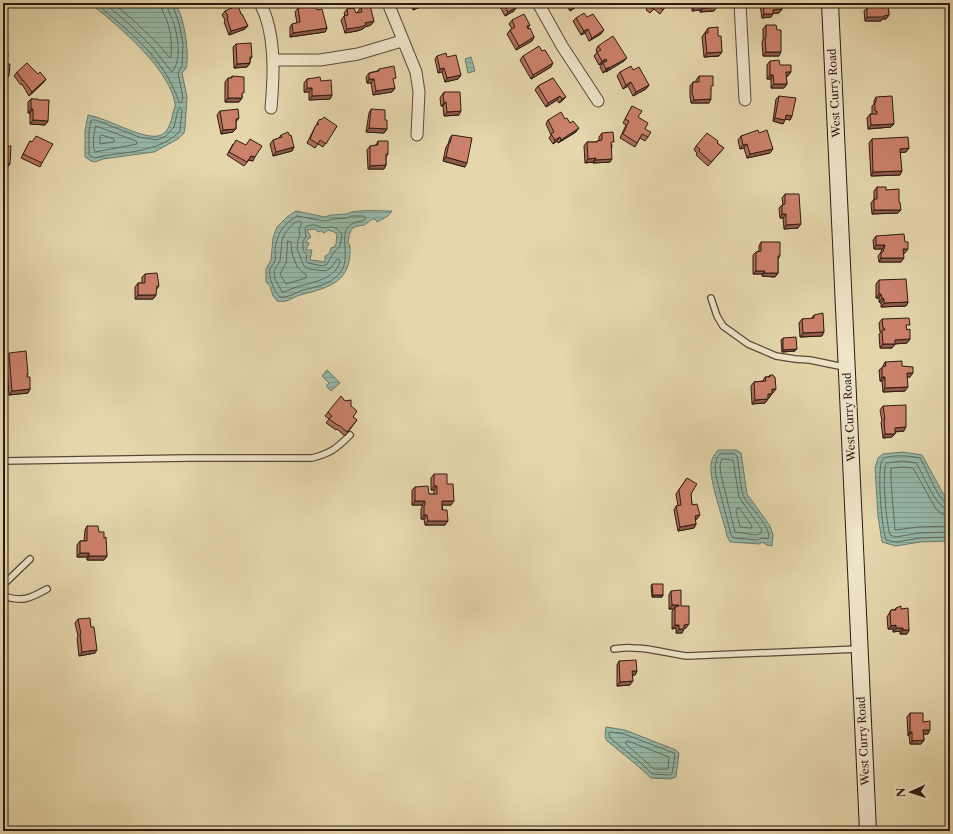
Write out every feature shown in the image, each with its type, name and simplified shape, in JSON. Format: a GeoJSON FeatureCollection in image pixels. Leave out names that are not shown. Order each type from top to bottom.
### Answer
{"type":"FeatureCollection","features":[{"type":"Feature","properties":{"kind":"street"},"geometry":{"type":"LineString","coordinates":[[260,3],[269,32],[273,60],[272,108]]}},
{"type":"Feature","properties":{"kind":"street"},"geometry":{"type":"LineString","coordinates":[[388,3],[402,41],[416,72],[419,92],[417,135]]}},
{"type":"Feature","properties":{"kind":"street"},"geometry":{"type":"LineString","coordinates":[[538,3],[562,46],[598,101]]}},
{"type":"Feature","properties":{"kind":"street"},"geometry":{"type":"LineString","coordinates":[[740,3],[746,100]]}},
{"type":"Feature","properties":{"kind":"street","name":"West Curry Road"},"geometry":{"type":"LineString","coordinates":[[830,3],[868,831]]}},
{"type":"Feature","properties":{"kind":"street"},"geometry":{"type":"LineString","coordinates":[[273,60],[320,60],[358,54],[402,41]]}},
{"type":"Feature","properties":{"kind":"lane"},"geometry":{"type":"LineString","coordinates":[[711,298],[717,316],[724,326],[748,344],[776,356],[810,360],[847,368]]}},
{"type":"Feature","properties":{"kind":"lane"},"geometry":{"type":"LineString","coordinates":[[3,461],[188,458],[312,458],[325,455],[334,450],[350,435]]}},
{"type":"Feature","properties":{"kind":"lane"},"geometry":{"type":"LineString","coordinates":[[3,585],[30,559]]}},
{"type":"Feature","properties":{"kind":"lane"},"geometry":{"type":"LineString","coordinates":[[3,596],[19,600],[32,598],[47,589]]}},
{"type":"Feature","properties":{"kind":"lane"},"geometry":{"type":"LineString","coordinates":[[614,649],[632,647],[687,656],[859,649]]}},
{"type":"Feature","properties":{"kind":"water"},"geometry":{"type":"Polygon","coordinates":[[[89,3],[174,3],[178,8],[181,15],[187,45],[186,68],[182,73],[187,97],[185,128],[184,133],[178,139],[154,152],[103,159],[95,162],[85,157],[85,131],[88,115],[143,134],[158,136],[164,133],[169,126],[175,105],[171,91],[165,79],[147,55],[116,24],[89,3]]]}},
{"type":"Feature","properties":{"kind":"water"},"geometry":{"type":"Polygon","coordinates":[[[471,57],[475,71],[468,73],[465,59],[471,57]]]}},
{"type":"Feature","properties":{"kind":"water"},"geometry":{"type":"Polygon","coordinates":[[[296,211],[325,217],[362,211],[392,211],[388,216],[377,222],[373,219],[364,225],[355,227],[351,230],[348,244],[350,245],[350,257],[343,275],[337,281],[321,289],[300,295],[287,301],[277,301],[273,296],[270,286],[266,282],[266,269],[271,260],[273,238],[277,227],[287,217],[296,211]],[[315,229],[307,230],[311,237],[305,242],[309,243],[306,250],[312,250],[310,260],[323,262],[325,261],[325,256],[329,254],[331,248],[336,244],[337,234],[328,230],[324,233],[321,231],[318,232],[315,229]]]}},
{"type":"Feature","properties":{"kind":"water"},"geometry":{"type":"Polygon","coordinates":[[[327,370],[340,383],[331,391],[326,386],[329,383],[322,376],[327,370]]]}},
{"type":"Feature","properties":{"kind":"water"},"geometry":{"type":"Polygon","coordinates":[[[718,450],[736,450],[741,453],[747,494],[770,526],[773,535],[772,546],[762,542],[760,544],[730,542],[727,536],[712,480],[711,464],[714,455],[718,450]]]}},
{"type":"Feature","properties":{"kind":"water"},"geometry":{"type":"Polygon","coordinates":[[[903,452],[922,455],[950,503],[950,541],[920,542],[896,546],[882,542],[878,516],[875,468],[878,458],[883,454],[903,452]]]}},
{"type":"Feature","properties":{"kind":"water"},"geometry":{"type":"Polygon","coordinates":[[[606,727],[625,730],[676,750],[679,753],[676,777],[671,779],[651,778],[606,740],[606,727]]]}},
{"type":"Feature","properties":{"kind":"building"},"geometry":{"type":"Polygon","coordinates":[[[415,3],[423,3],[416,6],[415,3]]]}},
{"type":"Feature","properties":{"kind":"building"},"geometry":{"type":"Polygon","coordinates":[[[503,3],[514,3],[517,7],[508,12],[503,3]]]}},
{"type":"Feature","properties":{"kind":"building"},"geometry":{"type":"Polygon","coordinates":[[[570,3],[579,3],[572,7],[570,3]]]}},
{"type":"Feature","properties":{"kind":"building"},"geometry":{"type":"Polygon","coordinates":[[[650,3],[668,3],[663,10],[657,5],[653,9],[648,6],[650,3]]]}},
{"type":"Feature","properties":{"kind":"building"},"geometry":{"type":"Polygon","coordinates":[[[695,3],[716,3],[717,7],[695,7],[695,3]]]}},
{"type":"Feature","properties":{"kind":"building"},"geometry":{"type":"Polygon","coordinates":[[[763,3],[781,3],[782,9],[773,10],[773,14],[764,14],[763,3]]]}},
{"type":"Feature","properties":{"kind":"building"},"geometry":{"type":"Polygon","coordinates":[[[872,3],[888,3],[889,15],[884,17],[867,17],[867,8],[872,7],[872,3]]]}},
{"type":"Feature","properties":{"kind":"building"},"geometry":{"type":"Polygon","coordinates":[[[238,5],[248,26],[231,31],[225,11],[238,5]]]}},
{"type":"Feature","properties":{"kind":"building"},"geometry":{"type":"Polygon","coordinates":[[[370,5],[374,21],[365,23],[366,25],[360,27],[347,29],[344,16],[348,15],[347,9],[354,8],[356,13],[362,12],[361,7],[370,5]]]}},
{"type":"Feature","properties":{"kind":"building"},"geometry":{"type":"Polygon","coordinates":[[[317,6],[317,10],[322,9],[327,28],[293,33],[292,24],[300,22],[298,8],[317,6]]]}},
{"type":"Feature","properties":{"kind":"building"},"geometry":{"type":"Polygon","coordinates":[[[584,13],[587,17],[593,14],[604,30],[592,38],[588,29],[584,31],[576,18],[584,13]]]}},
{"type":"Feature","properties":{"kind":"building"},"geometry":{"type":"Polygon","coordinates":[[[524,14],[530,25],[527,26],[528,29],[530,28],[534,37],[519,46],[510,30],[515,27],[512,20],[524,14]]]}},
{"type":"Feature","properties":{"kind":"building"},"geometry":{"type":"Polygon","coordinates":[[[766,25],[776,25],[777,30],[781,30],[781,52],[766,52],[766,25]]]}},
{"type":"Feature","properties":{"kind":"building"},"geometry":{"type":"Polygon","coordinates":[[[718,27],[718,36],[721,36],[722,52],[707,53],[705,33],[708,33],[708,28],[718,27]]]}},
{"type":"Feature","properties":{"kind":"building"},"geometry":{"type":"Polygon","coordinates":[[[613,36],[627,58],[606,69],[603,63],[607,61],[606,59],[602,61],[597,52],[601,50],[598,46],[613,36]]]}},
{"type":"Feature","properties":{"kind":"building"},"geometry":{"type":"Polygon","coordinates":[[[251,43],[252,57],[250,57],[250,63],[237,64],[236,44],[251,43]]]}},
{"type":"Feature","properties":{"kind":"building"},"geometry":{"type":"Polygon","coordinates":[[[539,46],[542,51],[545,50],[553,63],[533,75],[523,56],[539,46]]]}},
{"type":"Feature","properties":{"kind":"building"},"geometry":{"type":"Polygon","coordinates":[[[3,53],[8,53],[7,64],[10,64],[9,75],[3,74],[3,53]]]}},
{"type":"Feature","properties":{"kind":"building"},"geometry":{"type":"Polygon","coordinates":[[[446,53],[447,57],[456,55],[461,75],[447,78],[444,68],[440,69],[437,56],[446,53]]]}},
{"type":"Feature","properties":{"kind":"building"},"geometry":{"type":"Polygon","coordinates":[[[779,60],[780,65],[791,65],[791,72],[786,72],[787,84],[774,84],[773,75],[770,75],[770,61],[779,60]]]}},
{"type":"Feature","properties":{"kind":"building"},"geometry":{"type":"Polygon","coordinates":[[[27,63],[38,74],[40,72],[46,79],[32,92],[17,72],[27,63]]]}},
{"type":"Feature","properties":{"kind":"building"},"geometry":{"type":"Polygon","coordinates":[[[394,66],[396,78],[393,79],[395,88],[376,91],[374,79],[369,79],[369,73],[394,66]]]}},
{"type":"Feature","properties":{"kind":"building"},"geometry":{"type":"Polygon","coordinates":[[[631,66],[633,70],[639,67],[649,85],[636,92],[631,82],[626,85],[620,72],[631,66]]]}},
{"type":"Feature","properties":{"kind":"building"},"geometry":{"type":"Polygon","coordinates":[[[232,76],[244,77],[244,93],[242,93],[242,98],[228,98],[228,78],[232,78],[232,76]]]}},
{"type":"Feature","properties":{"kind":"building"},"geometry":{"type":"Polygon","coordinates":[[[699,76],[713,76],[711,99],[694,100],[692,92],[693,82],[699,82],[699,76]]]}},
{"type":"Feature","properties":{"kind":"building"},"geometry":{"type":"Polygon","coordinates":[[[320,77],[321,81],[331,80],[332,95],[312,96],[312,88],[307,88],[307,79],[320,77]]]}},
{"type":"Feature","properties":{"kind":"building"},"geometry":{"type":"Polygon","coordinates":[[[553,78],[566,97],[562,99],[560,96],[548,103],[538,86],[553,78]]]}},
{"type":"Feature","properties":{"kind":"building"},"geometry":{"type":"Polygon","coordinates":[[[444,92],[460,92],[461,111],[447,112],[446,102],[444,103],[444,92]]]}},
{"type":"Feature","properties":{"kind":"building"},"geometry":{"type":"Polygon","coordinates":[[[779,96],[796,98],[792,116],[786,115],[785,120],[775,118],[779,96]]]}},
{"type":"Feature","properties":{"kind":"building"},"geometry":{"type":"Polygon","coordinates":[[[892,96],[894,124],[871,125],[870,114],[877,114],[877,111],[875,111],[876,97],[892,96]]]}},
{"type":"Feature","properties":{"kind":"building"},"geometry":{"type":"Polygon","coordinates":[[[31,99],[49,100],[48,121],[33,120],[31,99]]]}},
{"type":"Feature","properties":{"kind":"building"},"geometry":{"type":"Polygon","coordinates":[[[632,106],[642,111],[638,117],[648,123],[645,129],[651,132],[648,137],[642,134],[637,143],[623,134],[629,121],[625,119],[632,106]]]}},
{"type":"Feature","properties":{"kind":"building"},"geometry":{"type":"Polygon","coordinates":[[[238,109],[239,118],[236,119],[236,129],[223,130],[220,111],[238,109]]]}},
{"type":"Feature","properties":{"kind":"building"},"geometry":{"type":"Polygon","coordinates":[[[371,109],[385,110],[387,129],[369,128],[371,109]]]}},
{"type":"Feature","properties":{"kind":"building"},"geometry":{"type":"Polygon","coordinates":[[[561,112],[565,119],[567,118],[570,123],[573,121],[579,128],[561,140],[560,137],[555,140],[551,134],[554,132],[548,120],[561,112]]]}},
{"type":"Feature","properties":{"kind":"building"},"geometry":{"type":"Polygon","coordinates":[[[324,117],[337,126],[326,144],[320,140],[318,144],[310,139],[316,125],[319,124],[317,123],[324,117]]]}},
{"type":"Feature","properties":{"kind":"building"},"geometry":{"type":"Polygon","coordinates":[[[758,130],[759,133],[767,130],[773,149],[750,154],[747,144],[743,145],[741,136],[758,130]]]}},
{"type":"Feature","properties":{"kind":"building"},"geometry":{"type":"Polygon","coordinates":[[[288,132],[290,136],[291,135],[294,147],[276,152],[273,140],[282,137],[281,135],[288,132]]]}},
{"type":"Feature","properties":{"kind":"building"},"geometry":{"type":"Polygon","coordinates":[[[613,132],[614,142],[611,142],[612,159],[588,159],[587,142],[597,142],[602,140],[602,133],[613,132]]]}},
{"type":"Feature","properties":{"kind":"building"},"geometry":{"type":"Polygon","coordinates":[[[707,133],[718,141],[717,143],[724,148],[711,162],[699,151],[700,149],[696,146],[707,133]]]}},
{"type":"Feature","properties":{"kind":"building"},"geometry":{"type":"Polygon","coordinates":[[[452,135],[472,138],[467,163],[446,157],[452,135]]]}},
{"type":"Feature","properties":{"kind":"building"},"geometry":{"type":"Polygon","coordinates":[[[36,136],[53,144],[42,163],[23,154],[30,141],[32,142],[36,136]]]}},
{"type":"Feature","properties":{"kind":"building"},"geometry":{"type":"Polygon","coordinates":[[[908,137],[909,148],[900,149],[902,171],[873,172],[872,139],[908,137]]]}},
{"type":"Feature","properties":{"kind":"building"},"geometry":{"type":"Polygon","coordinates":[[[250,139],[262,146],[255,157],[251,156],[247,162],[229,152],[236,140],[246,145],[250,139]]]}},
{"type":"Feature","properties":{"kind":"building"},"geometry":{"type":"Polygon","coordinates":[[[378,141],[388,141],[386,165],[370,166],[370,146],[378,145],[378,141]]]}},
{"type":"Feature","properties":{"kind":"building"},"geometry":{"type":"Polygon","coordinates":[[[3,146],[11,146],[10,164],[3,163],[3,146]]]}},
{"type":"Feature","properties":{"kind":"building"},"geometry":{"type":"Polygon","coordinates":[[[877,187],[886,187],[886,190],[899,189],[899,202],[901,210],[874,210],[874,199],[877,199],[877,187]]]}},
{"type":"Feature","properties":{"kind":"building"},"geometry":{"type":"Polygon","coordinates":[[[785,194],[799,194],[801,224],[786,225],[786,214],[782,214],[782,205],[785,204],[785,194]]]}},
{"type":"Feature","properties":{"kind":"building"},"geometry":{"type":"Polygon","coordinates":[[[904,234],[905,242],[908,242],[908,249],[903,249],[904,258],[881,258],[881,252],[883,252],[885,245],[876,245],[876,236],[904,234]]]}},
{"type":"Feature","properties":{"kind":"building"},"geometry":{"type":"Polygon","coordinates":[[[761,242],[780,242],[778,273],[764,273],[765,271],[756,271],[756,252],[761,251],[761,242]]]}},
{"type":"Feature","properties":{"kind":"building"},"geometry":{"type":"Polygon","coordinates":[[[157,273],[159,286],[157,286],[156,295],[138,295],[138,283],[145,283],[145,274],[157,273]]]}},
{"type":"Feature","properties":{"kind":"building"},"geometry":{"type":"Polygon","coordinates":[[[906,279],[908,302],[884,303],[884,299],[882,298],[881,294],[879,294],[879,280],[906,279]]]}},
{"type":"Feature","properties":{"kind":"building"},"geometry":{"type":"Polygon","coordinates":[[[823,313],[824,332],[803,333],[802,319],[814,318],[814,315],[823,313]]]}},
{"type":"Feature","properties":{"kind":"building"},"geometry":{"type":"Polygon","coordinates":[[[909,318],[910,325],[906,325],[907,330],[910,329],[910,339],[895,340],[895,344],[883,344],[882,330],[885,330],[883,328],[882,319],[909,318]]]}},
{"type":"Feature","properties":{"kind":"building"},"geometry":{"type":"Polygon","coordinates":[[[796,337],[797,349],[783,350],[783,338],[796,337]]]}},
{"type":"Feature","properties":{"kind":"building"},"geometry":{"type":"Polygon","coordinates":[[[26,351],[27,377],[30,377],[30,389],[12,391],[9,353],[26,351]]]}},
{"type":"Feature","properties":{"kind":"building"},"geometry":{"type":"Polygon","coordinates":[[[902,361],[902,366],[913,367],[913,373],[907,373],[908,387],[885,388],[885,377],[882,377],[882,367],[886,366],[885,362],[902,361]]]}},
{"type":"Feature","properties":{"kind":"building"},"geometry":{"type":"Polygon","coordinates":[[[770,375],[775,377],[776,389],[772,389],[772,394],[768,394],[768,399],[755,400],[754,382],[766,381],[765,377],[770,377],[770,375]]]}},
{"type":"Feature","properties":{"kind":"building"},"geometry":{"type":"Polygon","coordinates":[[[341,396],[345,401],[351,400],[351,406],[357,411],[353,417],[357,420],[347,432],[329,419],[332,416],[328,412],[341,396]]]}},
{"type":"Feature","properties":{"kind":"building"},"geometry":{"type":"Polygon","coordinates":[[[906,405],[906,427],[895,428],[895,434],[885,434],[883,406],[906,405]]]}},
{"type":"Feature","properties":{"kind":"building"},"geometry":{"type":"Polygon","coordinates":[[[434,474],[447,474],[447,484],[453,484],[454,501],[442,501],[442,510],[447,510],[448,521],[428,521],[427,515],[424,515],[425,501],[415,501],[415,487],[428,486],[429,494],[437,494],[437,486],[434,486],[434,474]]]}},
{"type":"Feature","properties":{"kind":"building"},"geometry":{"type":"Polygon","coordinates":[[[687,478],[697,484],[691,494],[692,505],[697,504],[700,515],[695,516],[696,524],[680,527],[676,506],[681,505],[679,490],[687,478]]]}},
{"type":"Feature","properties":{"kind":"building"},"geometry":{"type":"Polygon","coordinates":[[[87,526],[98,526],[99,532],[104,532],[104,538],[106,537],[107,556],[89,556],[89,553],[80,553],[80,541],[87,541],[87,526]]]}},
{"type":"Feature","properties":{"kind":"building"},"geometry":{"type":"Polygon","coordinates":[[[652,584],[663,584],[663,595],[653,595],[652,584]]]}},
{"type":"Feature","properties":{"kind":"building"},"geometry":{"type":"Polygon","coordinates":[[[681,590],[681,606],[689,606],[689,624],[684,625],[684,629],[679,629],[679,625],[675,625],[675,607],[679,605],[672,605],[671,591],[681,590]]]}},
{"type":"Feature","properties":{"kind":"building"},"geometry":{"type":"Polygon","coordinates":[[[901,606],[901,609],[908,608],[909,630],[896,628],[896,625],[891,626],[891,610],[896,610],[896,608],[901,606]]]}},
{"type":"Feature","properties":{"kind":"building"},"geometry":{"type":"Polygon","coordinates":[[[90,618],[91,627],[94,627],[97,650],[82,652],[78,619],[90,618]]]}},
{"type":"Feature","properties":{"kind":"building"},"geometry":{"type":"Polygon","coordinates":[[[636,660],[637,671],[632,671],[633,681],[620,682],[619,661],[636,660]]]}},
{"type":"Feature","properties":{"kind":"building"},"geometry":{"type":"Polygon","coordinates":[[[910,713],[923,713],[923,722],[930,721],[930,730],[923,730],[924,740],[912,741],[912,732],[910,732],[910,713]]]}}]}
